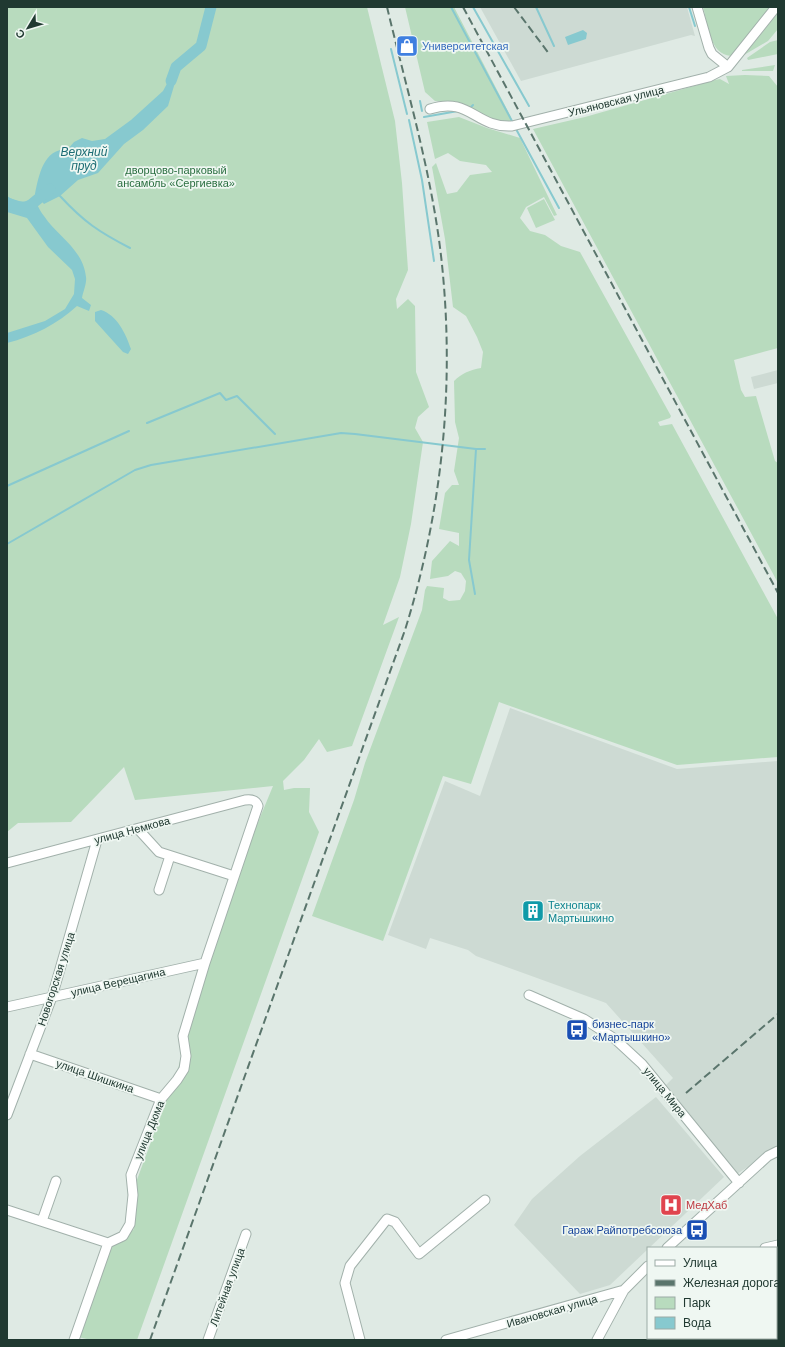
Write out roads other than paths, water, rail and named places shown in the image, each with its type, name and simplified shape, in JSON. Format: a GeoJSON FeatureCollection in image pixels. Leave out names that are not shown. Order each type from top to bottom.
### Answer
{"type":"FeatureCollection","features":[{"type":"Feature","properties":{"kind":"street"},"geometry":{"type":"LineString","coordinates":[[697,7],[709,48],[716,58],[728,67]]}},
{"type":"Feature","properties":{"kind":"street","name":"Ульяновская улица"},"geometry":{"type":"LineString","coordinates":[[430,109],[439,106],[454,105],[501,127],[512,126],[709,77],[728,67],[776,7]]}},
{"type":"Feature","properties":{"kind":"street","name":"улица Немкова"},"geometry":{"type":"LineString","coordinates":[[7,863],[245,800],[252,799],[256,802]]}},
{"type":"Feature","properties":{"kind":"street","name":"улица Дюма"},"geometry":{"type":"LineString","coordinates":[[108,1243],[123,1236],[130,1224],[133,1195],[131,1175],[160,1099],[178,1080],[184,1069],[186,1056],[183,1036],[205,963],[257,812],[258,806],[256,802]]}},
{"type":"Feature","properties":{"kind":"street"},"geometry":{"type":"LineString","coordinates":[[138,829],[159,852],[234,876]]}},
{"type":"Feature","properties":{"kind":"street","name":"Новогорская улица"},"geometry":{"type":"LineString","coordinates":[[7,1115],[52,997],[97,840]]}},
{"type":"Feature","properties":{"kind":"street"},"geometry":{"type":"LineString","coordinates":[[159,890],[170,856]]}},
{"type":"Feature","properties":{"kind":"street","name":"улица Верещагина"},"geometry":{"type":"LineString","coordinates":[[8,1006],[205,963]]}},
{"type":"Feature","properties":{"kind":"street","name":"улица Мира"},"geometry":{"type":"LineString","coordinates":[[529,996],[584,1018],[615,1039],[642,1064],[739,1183]]}},
{"type":"Feature","properties":{"kind":"street"},"geometry":{"type":"LineString","coordinates":[[7,997],[8,1006]]}},
{"type":"Feature","properties":{"kind":"street","name":"улица Шишкина"},"geometry":{"type":"LineString","coordinates":[[30,1054],[160,1099]]}},
{"type":"Feature","properties":{"kind":"street"},"geometry":{"type":"LineString","coordinates":[[668,1247],[768,1156],[778,1150]]}},
{"type":"Feature","properties":{"kind":"street"},"geometry":{"type":"LineString","coordinates":[[42,1221],[56,1181]]}},
{"type":"Feature","properties":{"kind":"street"},"geometry":{"type":"LineString","coordinates":[[360,1340],[345,1283],[350,1266],[387,1219],[395,1222],[419,1254],[485,1200]]}},
{"type":"Feature","properties":{"kind":"street"},"geometry":{"type":"LineString","coordinates":[[7,1210],[108,1243],[74,1340]]}},
{"type":"Feature","properties":{"kind":"street","name":"Литейная улица"},"geometry":{"type":"LineString","coordinates":[[208,1340],[246,1234]]}},
{"type":"Feature","properties":{"kind":"street","name":"Ивановская улица"},"geometry":{"type":"LineString","coordinates":[[446,1340],[624,1290],[647,1267]]}},
{"type":"Feature","properties":{"kind":"street"},"geometry":{"type":"LineString","coordinates":[[597,1340],[624,1290]]}},
{"type":"Feature","properties":{"kind":"water"},"geometry":{"type":"Polygon","coordinates":[[[583,30],[587,33],[586,39],[568,45],[565,37],[583,30]]]}},
{"type":"Feature","properties":{"kind":"water","name":"Верхний пруд"},"geometry":{"type":"Polygon","coordinates":[[[176,67],[174,86],[168,106],[143,130],[124,144],[98,173],[78,180],[60,196],[44,204],[35,194],[38,179],[48,158],[53,153],[68,149],[74,142],[82,138],[92,141],[105,139],[131,120],[163,91],[176,67]]]}},
{"type":"Feature","properties":{"kind":"water"},"geometry":{"type":"Polygon","coordinates":[[[7,196],[20,202],[32,198],[50,224],[75,251],[84,267],[86,277],[82,298],[91,305],[89,311],[77,306],[45,329],[27,337],[7,343],[7,333],[45,321],[65,309],[74,294],[75,279],[72,270],[48,247],[27,218],[7,212],[7,196]]]}},
{"type":"Feature","properties":{"kind":"water"},"geometry":{"type":"Polygon","coordinates":[[[101,310],[112,316],[120,326],[131,349],[128,354],[123,352],[95,321],[95,312],[101,310]]]}},
{"type":"Feature","properties":{"kind":"waterway"},"geometry":{"type":"LineString","coordinates":[[171,81],[176,67],[201,46],[211,7]]}},
{"type":"Feature","properties":{"kind":"waterway"},"geometry":{"type":"LineString","coordinates":[[451,7],[513,123]]}},
{"type":"Feature","properties":{"kind":"waterway"},"geometry":{"type":"LineString","coordinates":[[473,7],[529,106]]}},
{"type":"Feature","properties":{"kind":"waterway"},"geometry":{"type":"LineString","coordinates":[[536,7],[554,46]]}},
{"type":"Feature","properties":{"kind":"waterway"},"geometry":{"type":"LineString","coordinates":[[689,7],[695,26]]}},
{"type":"Feature","properties":{"kind":"waterway"},"geometry":{"type":"LineString","coordinates":[[391,49],[407,114]]}},
{"type":"Feature","properties":{"kind":"waterway"},"geometry":{"type":"LineString","coordinates":[[420,101],[422,111]]}},
{"type":"Feature","properties":{"kind":"waterway"},"geometry":{"type":"LineString","coordinates":[[470,108],[473,105]]}},
{"type":"Feature","properties":{"kind":"waterway"},"geometry":{"type":"LineString","coordinates":[[424,117],[458,111]]}},
{"type":"Feature","properties":{"kind":"waterway"},"geometry":{"type":"LineString","coordinates":[[409,120],[422,180],[434,261]]}},
{"type":"Feature","properties":{"kind":"waterway"},"geometry":{"type":"LineString","coordinates":[[516,129],[559,208]]}},
{"type":"Feature","properties":{"kind":"waterway"},"geometry":{"type":"LineString","coordinates":[[7,203],[26,209],[50,189]]}},
{"type":"Feature","properties":{"kind":"waterway"},"geometry":{"type":"LineString","coordinates":[[60,196],[92,226],[130,248]]}},
{"type":"Feature","properties":{"kind":"waterway"},"geometry":{"type":"LineString","coordinates":[[147,423],[220,393],[226,400],[237,396],[275,434]]}},
{"type":"Feature","properties":{"kind":"waterway"},"geometry":{"type":"LineString","coordinates":[[7,486],[129,431]]}},
{"type":"Feature","properties":{"kind":"waterway"},"geometry":{"type":"LineString","coordinates":[[7,544],[135,470],[151,465],[341,433],[355,434],[476,449],[469,560],[475,594]]}},
{"type":"Feature","properties":{"kind":"waterway"},"geometry":{"type":"LineString","coordinates":[[476,449],[485,449]]}},
{"type":"Feature","properties":{"kind":"railway"},"geometry":{"type":"LineString","coordinates":[[150,1340],[405,630],[428,543],[436,499],[442,454],[447,365],[443,275],[434,207],[427,173],[387,7]]}},
{"type":"Feature","properties":{"kind":"railway"},"geometry":{"type":"LineString","coordinates":[[463,7],[778,593]]}},
{"type":"Feature","properties":{"kind":"railway"},"geometry":{"type":"LineString","coordinates":[[514,7],[550,55]]}},
{"type":"Feature","properties":{"kind":"railway"},"geometry":{"type":"LineString","coordinates":[[686,1093],[778,1014]]}},
{"type":"Feature","properties":{"kind":"place","name":"Университетская"},"geometry":{"type":"Point","coordinates":[407,46]}},
{"type":"Feature","properties":{"kind":"place","name":"Технопарк Мартышкино"},"geometry":{"type":"Point","coordinates":[533,911]}},
{"type":"Feature","properties":{"kind":"place","name":"бизнес-парк «Мартышкино»"},"geometry":{"type":"Point","coordinates":[577,1030]}},
{"type":"Feature","properties":{"kind":"place","name":"МедХаб"},"geometry":{"type":"Point","coordinates":[671,1205]}},
{"type":"Feature","properties":{"kind":"place","name":"Гараж Райпотребсоюза"},"geometry":{"type":"Point","coordinates":[697,1230]}},
{"type":"Feature","properties":{"kind":"park label","name":"дворцово-парковый ансамбль «Сергиевка»"},"geometry":{"type":"Point","coordinates":[176,176]}}]}
